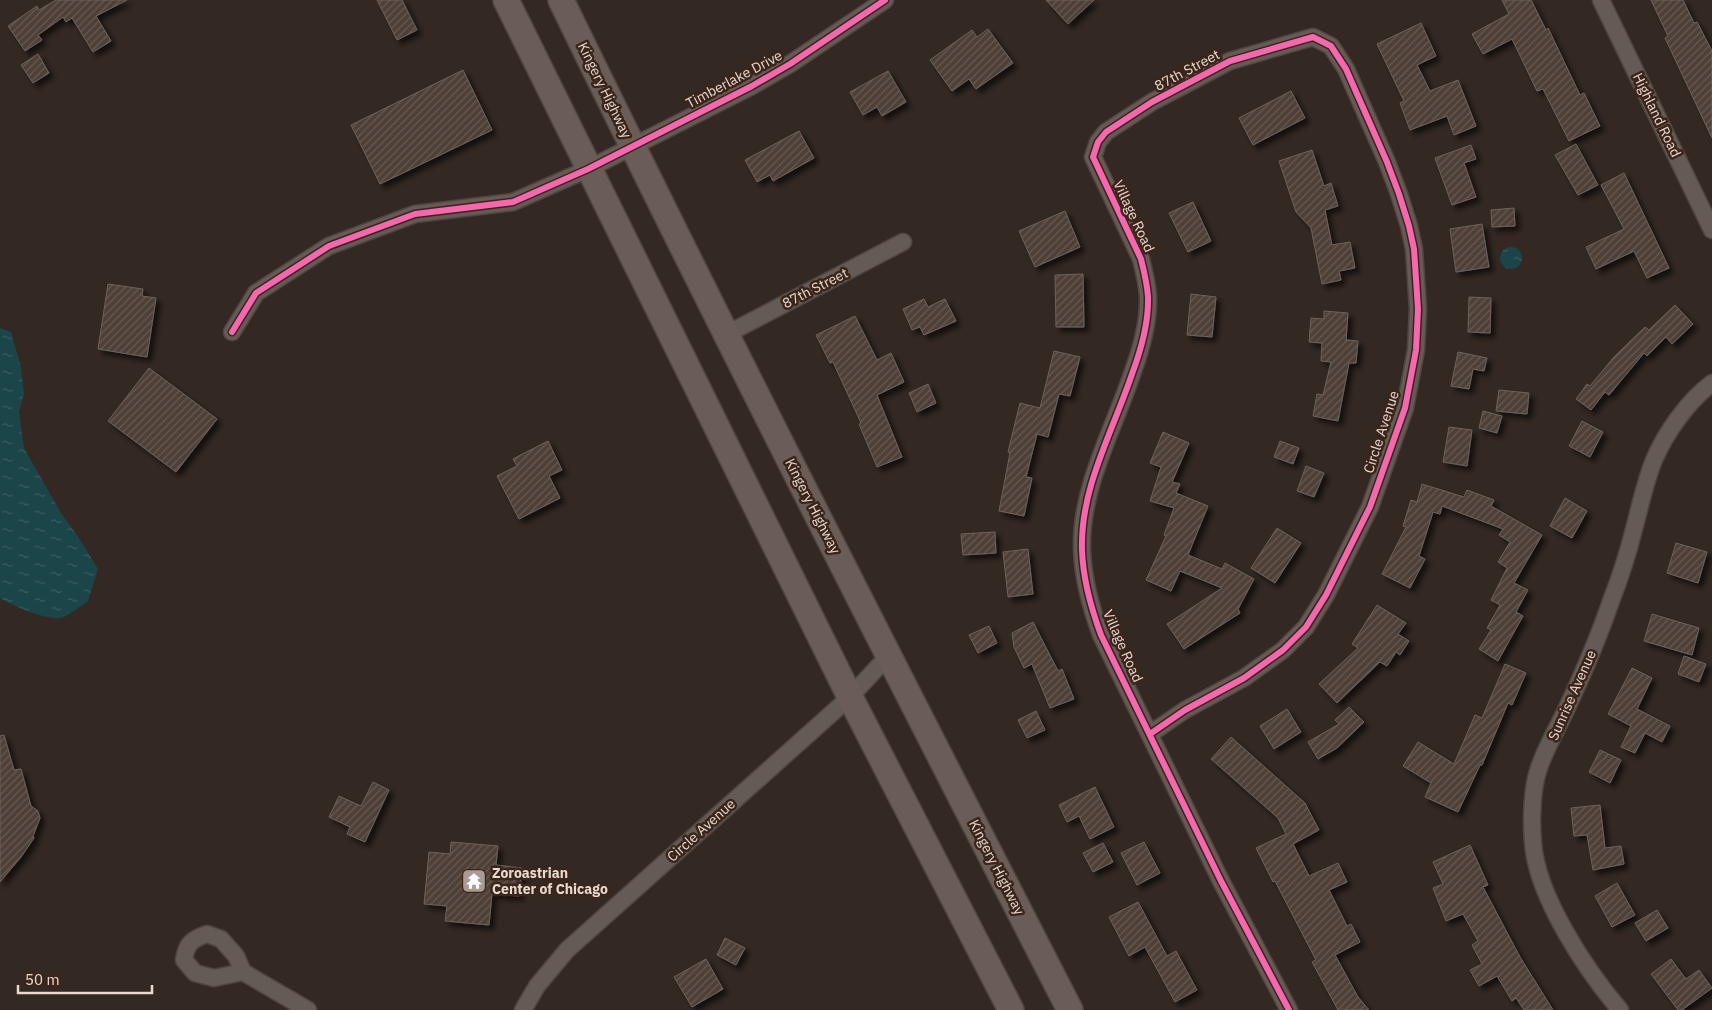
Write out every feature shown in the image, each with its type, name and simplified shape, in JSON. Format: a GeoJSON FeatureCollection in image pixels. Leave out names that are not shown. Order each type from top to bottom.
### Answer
{"type":"FeatureCollection","features":[{"type":"Feature","properties":{"kind":"main road"},"geometry":{"type":"LineString","coordinates":[[506,0],[850,697],[1011,1010]]}},
{"type":"Feature","properties":{"kind":"main road","name":"Kingery Highway"},"geometry":{"type":"LineString","coordinates":[[561,0],[632,146],[888,656],[1070,1010]]}},
{"type":"Feature","properties":{"kind":"street","name":"Timberlake Drive"},"geometry":{"type":"LineString","coordinates":[[232,332],[256,293],[330,246],[415,214],[513,202],[588,169],[752,86],[790,64],[885,0]]}},
{"type":"Feature","properties":{"kind":"street","name":"Highland Road"},"geometry":{"type":"LineString","coordinates":[[1601,0],[1712,230]]}},
{"type":"Feature","properties":{"kind":"street","name":"87th Street"},"geometry":{"type":"LineString","coordinates":[[1093,157],[1098,142],[1106,132],[1152,102],[1230,61],[1314,37]]}},
{"type":"Feature","properties":{"kind":"street","name":"Circle Avenue"},"geometry":{"type":"LineString","coordinates":[[1150,734],[1185,710],[1244,678],[1284,650],[1306,627],[1326,594],[1370,507],[1405,408],[1416,350],[1418,309],[1414,249],[1409,226],[1387,162],[1346,69],[1331,46],[1314,37]]}},
{"type":"Feature","properties":{"kind":"street","name":"Village Road"},"geometry":{"type":"LineString","coordinates":[[1093,157],[1141,259],[1146,276],[1148,297],[1139,355],[1093,480],[1084,524],[1082,549],[1084,573],[1091,605],[1101,635],[1221,881],[1289,1010]]}},
{"type":"Feature","properties":{"kind":"street","name":"87th Street"},"geometry":{"type":"LineString","coordinates":[[727,334],[903,242]]}},
{"type":"Feature","properties":{"kind":"street","name":"Sunrise Avenue"},"geometry":{"type":"LineString","coordinates":[[1620,1010],[1606,993],[1573,944],[1547,895],[1538,870],[1533,844],[1532,821],[1538,771],[1578,685],[1612,601],[1654,460],[1675,422],[1692,401],[1712,382]]}},
{"type":"Feature","properties":{"kind":"street","name":"Circle Avenue"},"geometry":{"type":"LineString","coordinates":[[523,1010],[537,986],[567,950],[850,697],[888,656]]}},
{"type":"Feature","properties":{"kind":"street"},"geometry":{"type":"LineString","coordinates":[[243,972],[308,1010]]}},
{"type":"Feature","properties":{"kind":"water"},"geometry":{"type":"Polygon","coordinates":[[[1511,247],[1519,250],[1522,258],[1519,266],[1511,269],[1503,266],[1500,258],[1503,250],[1511,247]]]}},
{"type":"Feature","properties":{"kind":"water"},"geometry":{"type":"Polygon","coordinates":[[[0,328],[11,332],[21,367],[24,394],[19,412],[24,448],[61,513],[98,569],[88,601],[61,618],[38,615],[0,598],[0,328]]]}},
{"type":"Feature","properties":{"kind":"building"},"geometry":{"type":"Polygon","coordinates":[[[56,0],[127,0],[96,16],[111,41],[93,52],[72,18],[66,22],[63,17],[38,35],[42,40],[25,51],[8,26],[37,6],[39,10],[56,0]]]}},
{"type":"Feature","properties":{"kind":"building"},"geometry":{"type":"Polygon","coordinates":[[[377,0],[402,0],[417,30],[397,40],[377,0]]]}},
{"type":"Feature","properties":{"kind":"building"},"geometry":{"type":"Polygon","coordinates":[[[1046,0],[1094,0],[1068,24],[1046,0]]]}},
{"type":"Feature","properties":{"kind":"building"},"geometry":{"type":"Polygon","coordinates":[[[1502,0],[1531,0],[1546,30],[1548,28],[1580,95],[1584,93],[1600,126],[1569,141],[1543,89],[1537,91],[1512,39],[1483,54],[1472,34],[1509,14],[1502,0]]]}},
{"type":"Feature","properties":{"kind":"building"},"geometry":{"type":"Polygon","coordinates":[[[1651,0],[1683,0],[1694,23],[1697,22],[1712,51],[1712,138],[1665,38],[1668,36],[1651,0]]]}},
{"type":"Feature","properties":{"kind":"building"},"geometry":{"type":"Polygon","coordinates":[[[1421,23],[1436,56],[1417,65],[1430,91],[1458,80],[1476,126],[1454,135],[1447,116],[1410,130],[1400,103],[1404,101],[1377,44],[1421,23]]]}},
{"type":"Feature","properties":{"kind":"building"},"geometry":{"type":"Polygon","coordinates":[[[988,29],[1013,63],[976,89],[969,79],[952,91],[930,60],[972,30],[977,37],[988,29]]]}},
{"type":"Feature","properties":{"kind":"building"},"geometry":{"type":"Polygon","coordinates":[[[38,54],[49,73],[33,83],[21,65],[38,54]]]}},
{"type":"Feature","properties":{"kind":"building"},"geometry":{"type":"Polygon","coordinates":[[[463,70],[492,130],[380,184],[351,125],[463,70]]]}},
{"type":"Feature","properties":{"kind":"building"},"geometry":{"type":"Polygon","coordinates":[[[888,71],[906,102],[882,116],[877,107],[863,115],[850,92],[888,71]]]}},
{"type":"Feature","properties":{"kind":"building"},"geometry":{"type":"Polygon","coordinates":[[[1291,91],[1305,118],[1253,145],[1239,118],[1291,91]]]}},
{"type":"Feature","properties":{"kind":"building"},"geometry":{"type":"Polygon","coordinates":[[[799,131],[814,158],[773,181],[770,175],[757,182],[745,160],[799,131]]]}},
{"type":"Feature","properties":{"kind":"building"},"geometry":{"type":"Polygon","coordinates":[[[1576,144],[1598,185],[1578,195],[1555,155],[1576,144]]]}},
{"type":"Feature","properties":{"kind":"building"},"geometry":{"type":"Polygon","coordinates":[[[1471,145],[1476,159],[1464,163],[1476,197],[1452,205],[1435,158],[1471,145]]]}},
{"type":"Feature","properties":{"kind":"building"},"geometry":{"type":"Polygon","coordinates":[[[1312,150],[1324,186],[1331,183],[1338,206],[1325,210],[1332,245],[1350,242],[1355,268],[1339,271],[1341,280],[1322,284],[1311,228],[1296,212],[1279,161],[1312,150]]]}},
{"type":"Feature","properties":{"kind":"building"},"geometry":{"type":"Polygon","coordinates":[[[1624,173],[1669,268],[1647,278],[1634,251],[1596,269],[1586,247],[1624,229],[1601,185],[1624,173]]]}},
{"type":"Feature","properties":{"kind":"building"},"geometry":{"type":"Polygon","coordinates":[[[1193,202],[1211,241],[1188,252],[1169,213],[1193,202]]]}},
{"type":"Feature","properties":{"kind":"building"},"geometry":{"type":"Polygon","coordinates":[[[1514,208],[1515,226],[1492,227],[1491,210],[1514,208]]]}},
{"type":"Feature","properties":{"kind":"building"},"geometry":{"type":"Polygon","coordinates":[[[1065,211],[1080,247],[1035,267],[1019,231],[1065,211]]]}},
{"type":"Feature","properties":{"kind":"building"},"geometry":{"type":"Polygon","coordinates":[[[1482,224],[1489,267],[1456,272],[1450,229],[1482,224]]]}},
{"type":"Feature","properties":{"kind":"building"},"geometry":{"type":"Polygon","coordinates":[[[1083,274],[1084,327],[1056,327],[1055,275],[1083,274]]]}},
{"type":"Feature","properties":{"kind":"building"},"geometry":{"type":"Polygon","coordinates":[[[108,284],[143,289],[142,296],[156,298],[147,357],[98,349],[108,284]]]}},
{"type":"Feature","properties":{"kind":"building"},"geometry":{"type":"Polygon","coordinates":[[[1191,294],[1216,297],[1212,337],[1187,335],[1191,294]]]}},
{"type":"Feature","properties":{"kind":"building"},"geometry":{"type":"Polygon","coordinates":[[[1469,297],[1491,298],[1490,333],[1468,332],[1469,297]]]}},
{"type":"Feature","properties":{"kind":"building"},"geometry":{"type":"Polygon","coordinates":[[[924,299],[928,307],[945,299],[956,321],[924,335],[920,327],[912,330],[903,309],[924,299]]]}},
{"type":"Feature","properties":{"kind":"building"},"geometry":{"type":"Polygon","coordinates":[[[1675,305],[1693,324],[1672,344],[1666,337],[1647,356],[1644,353],[1609,395],[1605,392],[1591,410],[1576,399],[1587,384],[1590,386],[1614,357],[1645,327],[1649,330],[1675,305]]]}},
{"type":"Feature","properties":{"kind":"building"},"geometry":{"type":"Polygon","coordinates":[[[1324,311],[1348,313],[1346,340],[1358,341],[1356,363],[1349,363],[1338,421],[1313,416],[1317,394],[1323,395],[1331,362],[1321,361],[1322,343],[1309,342],[1311,318],[1324,319],[1324,311]]]}},
{"type":"Feature","properties":{"kind":"building"},"geometry":{"type":"Polygon","coordinates":[[[855,316],[877,360],[891,353],[904,382],[877,395],[902,457],[877,467],[859,424],[861,423],[833,362],[830,363],[816,335],[855,316]]]}},
{"type":"Feature","properties":{"kind":"building"},"geometry":{"type":"Polygon","coordinates":[[[1054,351],[1080,357],[1070,396],[1059,394],[1048,437],[1037,434],[1026,477],[1032,478],[1024,516],[999,511],[1010,453],[1008,452],[1020,403],[1040,408],[1054,351]]]}},
{"type":"Feature","properties":{"kind":"building"},"geometry":{"type":"Polygon","coordinates":[[[1458,352],[1487,358],[1484,371],[1473,369],[1469,389],[1451,386],[1458,352]]]}},
{"type":"Feature","properties":{"kind":"building"},"geometry":{"type":"Polygon","coordinates":[[[149,368],[217,419],[176,472],[108,421],[149,368]]]}},
{"type":"Feature","properties":{"kind":"building"},"geometry":{"type":"Polygon","coordinates":[[[928,384],[936,403],[917,412],[909,393],[928,384]]]}},
{"type":"Feature","properties":{"kind":"building"},"geometry":{"type":"Polygon","coordinates":[[[1499,390],[1529,393],[1527,414],[1496,411],[1499,390]]]}},
{"type":"Feature","properties":{"kind":"building"},"geometry":{"type":"Polygon","coordinates":[[[1483,411],[1502,416],[1497,433],[1479,428],[1483,411]]]}},
{"type":"Feature","properties":{"kind":"building"},"geometry":{"type":"Polygon","coordinates":[[[1582,421],[1603,432],[1590,457],[1569,446],[1582,421]]]}},
{"type":"Feature","properties":{"kind":"building"},"geometry":{"type":"Polygon","coordinates":[[[1449,427],[1472,430],[1467,466],[1443,462],[1449,427]]]}},
{"type":"Feature","properties":{"kind":"building"},"geometry":{"type":"Polygon","coordinates":[[[1163,432],[1189,443],[1172,482],[1180,484],[1176,493],[1208,506],[1188,555],[1222,569],[1225,563],[1254,579],[1238,609],[1240,613],[1184,649],[1167,624],[1222,588],[1180,571],[1171,591],[1146,580],[1166,536],[1164,535],[1174,508],[1150,501],[1161,467],[1150,463],[1163,432]]]}},
{"type":"Feature","properties":{"kind":"building"},"geometry":{"type":"Polygon","coordinates":[[[548,441],[562,470],[549,476],[560,498],[519,519],[497,476],[517,466],[513,459],[548,441]]]}},
{"type":"Feature","properties":{"kind":"building"},"geometry":{"type":"Polygon","coordinates":[[[1280,441],[1299,448],[1293,464],[1274,457],[1280,441]]]}},
{"type":"Feature","properties":{"kind":"building"},"geometry":{"type":"Polygon","coordinates":[[[1306,466],[1324,473],[1314,497],[1297,491],[1306,466]]]}},
{"type":"Feature","properties":{"kind":"building"},"geometry":{"type":"Polygon","coordinates":[[[1422,484],[1464,497],[1467,490],[1494,500],[1491,506],[1542,535],[1514,583],[1528,590],[1516,612],[1523,616],[1498,661],[1479,649],[1491,630],[1487,628],[1500,605],[1491,600],[1507,568],[1498,562],[1510,542],[1499,535],[1503,529],[1442,506],[1440,514],[1433,512],[1419,556],[1425,559],[1410,588],[1382,574],[1406,527],[1403,526],[1411,500],[1417,502],[1422,484]]]}},
{"type":"Feature","properties":{"kind":"building"},"geometry":{"type":"Polygon","coordinates":[[[1565,498],[1587,511],[1572,538],[1550,526],[1565,498]]]}},
{"type":"Feature","properties":{"kind":"building"},"geometry":{"type":"Polygon","coordinates":[[[1277,528],[1301,543],[1275,583],[1251,568],[1277,528]]]}},
{"type":"Feature","properties":{"kind":"building"},"geometry":{"type":"Polygon","coordinates":[[[995,532],[996,553],[963,555],[961,534],[995,532]]]}},
{"type":"Feature","properties":{"kind":"building"},"geometry":{"type":"Polygon","coordinates":[[[1676,543],[1707,552],[1698,583],[1667,573],[1676,543]]]}},
{"type":"Feature","properties":{"kind":"building"},"geometry":{"type":"Polygon","coordinates":[[[1028,549],[1033,594],[1008,597],[1003,552],[1028,549]]]}},
{"type":"Feature","properties":{"kind":"building"},"geometry":{"type":"Polygon","coordinates":[[[1377,605],[1406,623],[1398,634],[1409,641],[1400,655],[1396,652],[1387,666],[1380,662],[1337,703],[1319,684],[1358,648],[1352,644],[1377,605]]]}},
{"type":"Feature","properties":{"kind":"building"},"geometry":{"type":"Polygon","coordinates":[[[1652,614],[1699,628],[1692,655],[1644,641],[1652,614]]]}},
{"type":"Feature","properties":{"kind":"building"},"geometry":{"type":"Polygon","coordinates":[[[1033,622],[1058,671],[1062,669],[1074,699],[1050,708],[1032,664],[1024,668],[1014,647],[1012,633],[1033,622]]]}},
{"type":"Feature","properties":{"kind":"building"},"geometry":{"type":"Polygon","coordinates":[[[989,626],[997,643],[978,653],[969,635],[989,626]]]}},
{"type":"Feature","properties":{"kind":"building"},"geometry":{"type":"Polygon","coordinates":[[[1684,656],[1706,664],[1699,682],[1678,674],[1684,656]]]}},
{"type":"Feature","properties":{"kind":"building"},"geometry":{"type":"Polygon","coordinates":[[[1505,664],[1526,673],[1512,705],[1508,703],[1482,765],[1480,765],[1458,812],[1425,797],[1431,783],[1403,766],[1418,742],[1454,764],[1475,715],[1482,718],[1505,664]]]}},
{"type":"Feature","properties":{"kind":"building"},"geometry":{"type":"Polygon","coordinates":[[[1632,668],[1652,678],[1637,709],[1670,726],[1662,742],[1645,733],[1635,753],[1621,747],[1631,726],[1608,714],[1632,668]]]}},
{"type":"Feature","properties":{"kind":"building"},"geometry":{"type":"Polygon","coordinates":[[[1349,707],[1364,722],[1337,748],[1318,759],[1308,742],[1339,724],[1335,720],[1349,707]]]}},
{"type":"Feature","properties":{"kind":"building"},"geometry":{"type":"Polygon","coordinates":[[[1287,709],[1301,732],[1274,749],[1260,726],[1287,709]]]}},
{"type":"Feature","properties":{"kind":"building"},"geometry":{"type":"Polygon","coordinates":[[[1036,711],[1045,730],[1027,738],[1018,720],[1036,711]]]}},
{"type":"Feature","properties":{"kind":"building"},"geometry":{"type":"Polygon","coordinates":[[[4,735],[14,770],[21,769],[31,806],[38,811],[40,818],[33,836],[34,838],[0,882],[0,736],[4,735]]]}},
{"type":"Feature","properties":{"kind":"building"},"geometry":{"type":"Polygon","coordinates":[[[1231,737],[1305,803],[1319,830],[1293,844],[1309,876],[1338,863],[1347,882],[1329,890],[1347,926],[1351,924],[1360,942],[1335,955],[1358,997],[1369,1010],[1338,1010],[1312,962],[1316,960],[1256,848],[1286,834],[1278,818],[1211,759],[1231,737]]]}},
{"type":"Feature","properties":{"kind":"building"},"geometry":{"type":"Polygon","coordinates":[[[1600,750],[1621,760],[1610,783],[1589,772],[1600,750]]]}},
{"type":"Feature","properties":{"kind":"building"},"geometry":{"type":"Polygon","coordinates":[[[373,782],[389,790],[365,842],[347,834],[350,827],[329,817],[339,796],[361,806],[373,782]]]}},
{"type":"Feature","properties":{"kind":"building"},"geometry":{"type":"Polygon","coordinates":[[[1095,787],[1114,827],[1090,839],[1079,816],[1067,822],[1059,805],[1095,787]]]}},
{"type":"Feature","properties":{"kind":"building"},"geometry":{"type":"Polygon","coordinates":[[[1600,805],[1605,848],[1621,846],[1624,864],[1593,870],[1587,835],[1574,836],[1571,808],[1600,805]]]}},
{"type":"Feature","properties":{"kind":"building","name":"Zoroastrian Center of Chicago"},"geometry":{"type":"Polygon","coordinates":[[[451,842],[498,846],[496,865],[522,868],[519,896],[492,894],[489,925],[445,921],[447,906],[424,904],[429,852],[450,854],[451,842]]]}},
{"type":"Feature","properties":{"kind":"building"},"geometry":{"type":"Polygon","coordinates":[[[1144,842],[1160,873],[1137,885],[1121,853],[1144,842]]]}},
{"type":"Feature","properties":{"kind":"building"},"geometry":{"type":"Polygon","coordinates":[[[1103,843],[1113,862],[1093,872],[1083,853],[1103,843]]]}},
{"type":"Feature","properties":{"kind":"building"},"geometry":{"type":"Polygon","coordinates":[[[1470,845],[1488,885],[1483,887],[1520,957],[1553,1010],[1524,1010],[1516,998],[1512,1001],[1497,976],[1479,986],[1470,970],[1482,964],[1472,945],[1478,941],[1463,914],[1446,921],[1433,888],[1443,884],[1433,862],[1470,845]]]}},
{"type":"Feature","properties":{"kind":"building"},"geometry":{"type":"Polygon","coordinates":[[[1617,883],[1635,915],[1612,927],[1595,896],[1617,883]]]}},
{"type":"Feature","properties":{"kind":"building"},"geometry":{"type":"Polygon","coordinates":[[[1138,902],[1167,956],[1176,951],[1197,990],[1175,1002],[1145,947],[1129,956],[1109,917],[1138,902]]]}},
{"type":"Feature","properties":{"kind":"building"},"geometry":{"type":"Polygon","coordinates":[[[1657,910],[1668,928],[1646,941],[1635,923],[1657,910]]]}},
{"type":"Feature","properties":{"kind":"building"},"geometry":{"type":"Polygon","coordinates":[[[725,938],[745,948],[736,965],[717,955],[725,938]]]}},
{"type":"Feature","properties":{"kind":"building"},"geometry":{"type":"Polygon","coordinates":[[[706,959],[723,989],[692,1007],[674,977],[706,959]]]}},
{"type":"Feature","properties":{"kind":"building"},"geometry":{"type":"Polygon","coordinates":[[[1671,959],[1686,979],[1699,970],[1712,988],[1682,1010],[1678,1010],[1651,974],[1671,959]]]}},
{"type":"Feature","properties":{"kind":"cycle path"},"geometry":{"type":"LineString","coordinates":[[232,332],[256,293],[329,246],[415,214],[513,202],[588,169],[752,86],[790,64],[885,0]]}},
{"type":"Feature","properties":{"kind":"cycle path"},"geometry":{"type":"LineString","coordinates":[[1150,734],[1185,710],[1244,678],[1283,650],[1306,627],[1326,595],[1370,507],[1405,408],[1416,350],[1418,309],[1414,249],[1409,226],[1387,162],[1346,69],[1331,46],[1313,37],[1230,61],[1152,102],[1106,132],[1098,142],[1093,157],[1141,259],[1147,286],[1148,306],[1144,336],[1099,460],[1086,504],[1082,550],[1088,593],[1101,635],[1221,881],[1289,1010]]}},
{"type":"Feature","properties":{"kind":"place","name":"Zoroastrian Center of Chicago"},"geometry":{"type":"Point","coordinates":[474,881]}}]}
